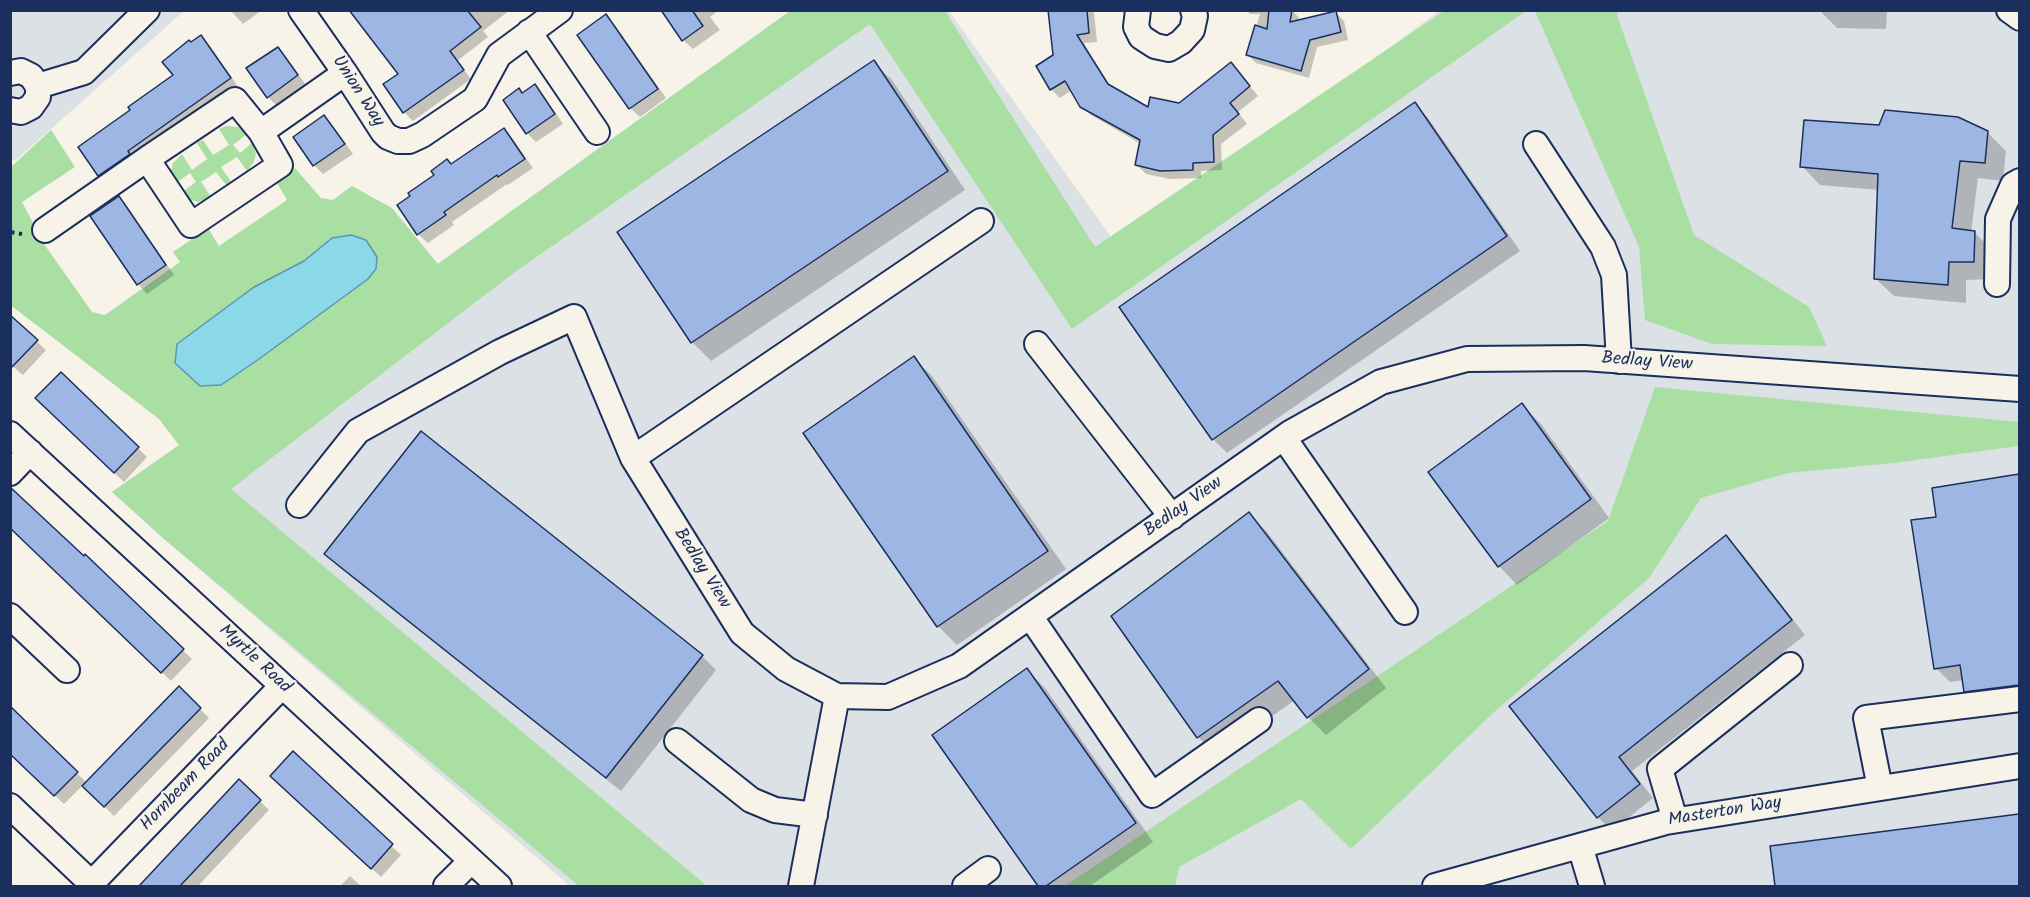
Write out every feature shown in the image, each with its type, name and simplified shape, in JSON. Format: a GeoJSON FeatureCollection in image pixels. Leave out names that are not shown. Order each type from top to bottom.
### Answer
{"type":"FeatureCollection","features":[{"type":"Feature","properties":{"kind":"street"},"geometry":{"type":"LineString","coordinates":[[38,86],[84,72],[147,10]]}},
{"type":"Feature","properties":{"kind":"street","name":"Union Way"},"geometry":{"type":"LineString","coordinates":[[301,10],[383,132],[388,137],[399,141],[409,141],[422,135],[475,99],[499,55],[560,10]]}},
{"type":"Feature","properties":{"kind":"street"},"geometry":{"type":"LineString","coordinates":[[1138,10],[1136,27],[1141,37],[1155,46],[1169,49],[1181,42],[1192,30],[1195,16],[1193,10]]}},
{"type":"Feature","properties":{"kind":"street"},"geometry":{"type":"LineString","coordinates":[[2009,10],[2019,18]]}},
{"type":"Feature","properties":{"kind":"street"},"geometry":{"type":"LineString","coordinates":[[530,32],[597,132]]}},
{"type":"Feature","properties":{"kind":"street"},"geometry":{"type":"LineString","coordinates":[[10,73],[21,71],[32,76],[38,86],[38,97],[31,107],[21,112],[10,110]]}},
{"type":"Feature","properties":{"kind":"street"},"geometry":{"type":"LineString","coordinates":[[261,132],[345,73]]}},
{"type":"Feature","properties":{"kind":"street"},"geometry":{"type":"LineString","coordinates":[[45,230],[147,159],[235,100],[261,132],[280,165],[191,225],[147,159]]}},
{"type":"Feature","properties":{"kind":"street"},"geometry":{"type":"LineString","coordinates":[[1536,144],[1603,247],[1614,275],[1619,360]]}},
{"type":"Feature","properties":{"kind":"street"},"geometry":{"type":"LineString","coordinates":[[1997,284],[1998,219],[2013,185],[2019,181]]}},
{"type":"Feature","properties":{"kind":"street"},"geometry":{"type":"LineString","coordinates":[[633,458],[981,221]]}},
{"type":"Feature","properties":{"kind":"street","name":"Bedlay View"},"geometry":{"type":"LineString","coordinates":[[299,505],[358,432],[500,352],[574,317],[633,458],[742,633],[786,669],[837,696],[888,697],[959,666],[1284,438],[1381,382],[1467,359],[1584,358],[2019,389]]}},
{"type":"Feature","properties":{"kind":"street"},"geometry":{"type":"LineString","coordinates":[[1037,344],[1172,517]]}},
{"type":"Feature","properties":{"kind":"street","name":"Myrtle Road"},"geometry":{"type":"LineString","coordinates":[[10,434],[499,886]]}},
{"type":"Feature","properties":{"kind":"street"},"geometry":{"type":"LineString","coordinates":[[1284,438],[1405,612]]}},
{"type":"Feature","properties":{"kind":"street"},"geometry":{"type":"LineString","coordinates":[[10,473],[30,452]]}},
{"type":"Feature","properties":{"kind":"street"},"geometry":{"type":"LineString","coordinates":[[10,616],[66,670]]}},
{"type":"Feature","properties":{"kind":"street"},"geometry":{"type":"LineString","coordinates":[[1030,616],[1152,795],[1259,720]]}},
{"type":"Feature","properties":{"kind":"street"},"geometry":{"type":"LineString","coordinates":[[1675,820],[1660,769],[1790,665]]}},
{"type":"Feature","properties":{"kind":"street","name":"Hornbeam Road"},"geometry":{"type":"LineString","coordinates":[[91,885],[282,686]]}},
{"type":"Feature","properties":{"kind":"street"},"geometry":{"type":"LineString","coordinates":[[801,886],[837,696]]}},
{"type":"Feature","properties":{"kind":"street"},"geometry":{"type":"LineString","coordinates":[[1880,788],[1866,718],[2019,699]]}},
{"type":"Feature","properties":{"kind":"street"},"geometry":{"type":"LineString","coordinates":[[677,741],[751,800],[775,810],[815,815]]}},
{"type":"Feature","properties":{"kind":"street","name":"Masterton Way"},"geometry":{"type":"LineString","coordinates":[[1435,886],[1675,820],[2019,766]]}},
{"type":"Feature","properties":{"kind":"street"},"geometry":{"type":"LineString","coordinates":[[10,806],[91,885]]}},
{"type":"Feature","properties":{"kind":"street"},"geometry":{"type":"LineString","coordinates":[[1580,846],[1592,886]]}},
{"type":"Feature","properties":{"kind":"street"},"geometry":{"type":"LineString","coordinates":[[446,886],[471,861]]}},
{"type":"Feature","properties":{"kind":"street"},"geometry":{"type":"LineString","coordinates":[[965,886],[987,869]]}},
{"type":"Feature","properties":{"kind":"shaded area"},"geometry":{"type":"Polygon","coordinates":[[[10,11],[184,11],[16,160],[10,159],[10,11]]]}},
{"type":"Feature","properties":{"kind":"shaded area"},"geometry":{"type":"Polygon","coordinates":[[[790,11],[949,11],[1119,248],[1439,11],[2019,11],[2019,886],[570,886],[112,492],[437,264],[790,11]]]}},
{"type":"Feature","properties":{"kind":"green space"},"geometry":{"type":"Polygon","coordinates":[[[790,11],[945,11],[1095,247],[1444,11],[1526,11],[1072,329],[870,24],[515,272],[231,489],[707,886],[579,886],[164,539],[112,492],[179,445],[159,419],[13,307],[11,309],[11,167],[51,130],[75,167],[22,202],[44,244],[92,312],[105,315],[180,262],[173,252],[208,228],[219,246],[287,200],[276,181],[295,168],[321,198],[333,200],[352,186],[392,208],[438,264],[790,11]]]}},
{"type":"Feature","properties":{"kind":"green space"},"geometry":{"type":"Polygon","coordinates":[[[1535,11],[1619,11],[1617,15],[1694,235],[1809,307],[1827,346],[1712,344],[1645,320],[1639,247],[1535,11]]]}},
{"type":"Feature","properties":{"kind":"green space"},"geometry":{"type":"Polygon","coordinates":[[[226,126],[238,127],[247,134],[233,145],[240,153],[252,143],[256,154],[254,162],[247,171],[237,157],[221,167],[232,183],[227,186],[216,172],[201,182],[211,197],[198,202],[188,199],[181,193],[196,182],[190,173],[175,184],[171,171],[173,163],[182,154],[192,170],[207,159],[197,143],[203,140],[213,155],[229,145],[219,129],[226,126]]]}},
{"type":"Feature","properties":{"kind":"green space"},"geometry":{"type":"Polygon","coordinates":[[[1655,387],[2019,422],[2019,446],[1894,463],[1788,473],[1701,498],[1649,578],[1493,713],[1351,849],[1301,799],[1179,867],[1175,886],[1065,886],[1608,521],[1655,387]]]}},
{"type":"Feature","properties":{"kind":"water"},"geometry":{"type":"Polygon","coordinates":[[[351,235],[366,240],[377,257],[376,269],[368,279],[259,359],[221,385],[200,386],[175,363],[177,344],[254,287],[304,261],[332,238],[351,235]]]}},
{"type":"Feature","properties":{"kind":"building"},"geometry":{"type":"Polygon","coordinates":[[[349,10],[467,10],[481,27],[450,51],[464,70],[403,113],[383,84],[398,74],[349,10]]]}},
{"type":"Feature","properties":{"kind":"building"},"geometry":{"type":"Polygon","coordinates":[[[661,10],[692,10],[703,26],[682,41],[661,10]]]}},
{"type":"Feature","properties":{"kind":"building"},"geometry":{"type":"Polygon","coordinates":[[[1048,10],[1087,10],[1089,33],[1077,35],[1108,84],[1148,107],[1150,97],[1179,103],[1231,62],[1250,86],[1230,103],[1239,114],[1213,135],[1214,162],[1193,163],[1193,170],[1160,171],[1135,165],[1140,140],[1080,107],[1065,81],[1050,90],[1036,66],[1053,55],[1048,10]]]}},
{"type":"Feature","properties":{"kind":"building"},"geometry":{"type":"Polygon","coordinates":[[[1269,10],[1292,10],[1290,22],[1336,11],[1341,32],[1310,40],[1301,71],[1246,55],[1255,25],[1267,29],[1269,10]]]}},
{"type":"Feature","properties":{"kind":"building"},"geometry":{"type":"Polygon","coordinates":[[[606,14],[658,89],[629,109],[577,35],[606,14]]]}},
{"type":"Feature","properties":{"kind":"building"},"geometry":{"type":"Polygon","coordinates":[[[201,35],[231,78],[128,151],[130,154],[98,176],[78,147],[130,110],[128,107],[173,75],[162,62],[189,40],[191,42],[201,35]]]}},
{"type":"Feature","properties":{"kind":"building"},"geometry":{"type":"Polygon","coordinates":[[[278,47],[298,75],[267,98],[246,68],[278,47]]]}},
{"type":"Feature","properties":{"kind":"building"},"geometry":{"type":"Polygon","coordinates":[[[874,60],[948,171],[691,343],[617,232],[874,60]]]}},
{"type":"Feature","properties":{"kind":"building"},"geometry":{"type":"Polygon","coordinates":[[[535,84],[555,114],[526,134],[503,100],[519,88],[522,93],[535,84]]]}},
{"type":"Feature","properties":{"kind":"building"},"geometry":{"type":"Polygon","coordinates":[[[1415,102],[1507,236],[1212,440],[1119,307],[1415,102]]]}},
{"type":"Feature","properties":{"kind":"building"},"geometry":{"type":"Polygon","coordinates":[[[1885,110],[1958,117],[1988,131],[1985,163],[1960,161],[1952,228],[1975,231],[1974,262],[1949,262],[1948,285],[1874,279],[1878,174],[1800,167],[1804,120],[1879,125],[1885,110]]]}},
{"type":"Feature","properties":{"kind":"building"},"geometry":{"type":"Polygon","coordinates":[[[324,115],[345,144],[313,166],[293,137],[324,115]]]}},
{"type":"Feature","properties":{"kind":"building"},"geometry":{"type":"Polygon","coordinates":[[[504,128],[525,159],[498,177],[497,175],[444,212],[446,215],[417,235],[397,205],[410,196],[408,193],[434,175],[431,171],[447,159],[451,164],[504,128]]]}},
{"type":"Feature","properties":{"kind":"building"},"geometry":{"type":"Polygon","coordinates":[[[119,196],[166,265],[137,285],[90,216],[119,196]]]}},
{"type":"Feature","properties":{"kind":"building"},"geometry":{"type":"Polygon","coordinates":[[[10,315],[38,340],[10,369],[10,315]]]}},
{"type":"Feature","properties":{"kind":"building"},"geometry":{"type":"Polygon","coordinates":[[[914,356],[1048,551],[937,627],[803,433],[914,356]]]}},
{"type":"Feature","properties":{"kind":"building"},"geometry":{"type":"Polygon","coordinates":[[[61,372],[139,447],[114,473],[35,398],[61,372]]]}},
{"type":"Feature","properties":{"kind":"building"},"geometry":{"type":"Polygon","coordinates":[[[1522,403],[1591,499],[1498,567],[1428,472],[1522,403]]]}},
{"type":"Feature","properties":{"kind":"building"},"geometry":{"type":"Polygon","coordinates":[[[421,431],[703,655],[606,778],[324,554],[421,431]]]}},
{"type":"Feature","properties":{"kind":"building"},"geometry":{"type":"Polygon","coordinates":[[[2019,474],[2019,685],[1964,692],[1960,665],[1934,669],[1911,520],[1936,517],[1932,488],[2019,474]]]}},
{"type":"Feature","properties":{"kind":"building"},"geometry":{"type":"Polygon","coordinates":[[[10,487],[84,556],[85,554],[184,649],[161,673],[10,528],[10,487]]]}},
{"type":"Feature","properties":{"kind":"building"},"geometry":{"type":"Polygon","coordinates":[[[1249,512],[1369,669],[1307,718],[1278,681],[1197,738],[1111,616],[1249,512]]]}},
{"type":"Feature","properties":{"kind":"building"},"geometry":{"type":"Polygon","coordinates":[[[1726,535],[1792,620],[1619,757],[1640,784],[1597,818],[1509,706],[1726,535]]]}},
{"type":"Feature","properties":{"kind":"building"},"geometry":{"type":"Polygon","coordinates":[[[1027,668],[1136,823],[1046,886],[1038,886],[932,735],[1027,668]]]}},
{"type":"Feature","properties":{"kind":"building"},"geometry":{"type":"Polygon","coordinates":[[[179,686],[201,708],[104,807],[82,786],[179,686]]]}},
{"type":"Feature","properties":{"kind":"building"},"geometry":{"type":"Polygon","coordinates":[[[10,706],[78,772],[54,796],[10,754],[10,706]]]}},
{"type":"Feature","properties":{"kind":"building"},"geometry":{"type":"Polygon","coordinates":[[[293,751],[393,844],[371,869],[270,776],[293,751]]]}},
{"type":"Feature","properties":{"kind":"building"},"geometry":{"type":"Polygon","coordinates":[[[239,779],[261,800],[180,886],[139,886],[239,779]]]}},
{"type":"Feature","properties":{"kind":"building"},"geometry":{"type":"Polygon","coordinates":[[[2019,814],[2019,886],[1775,886],[1770,846],[2019,814]]]}}]}
